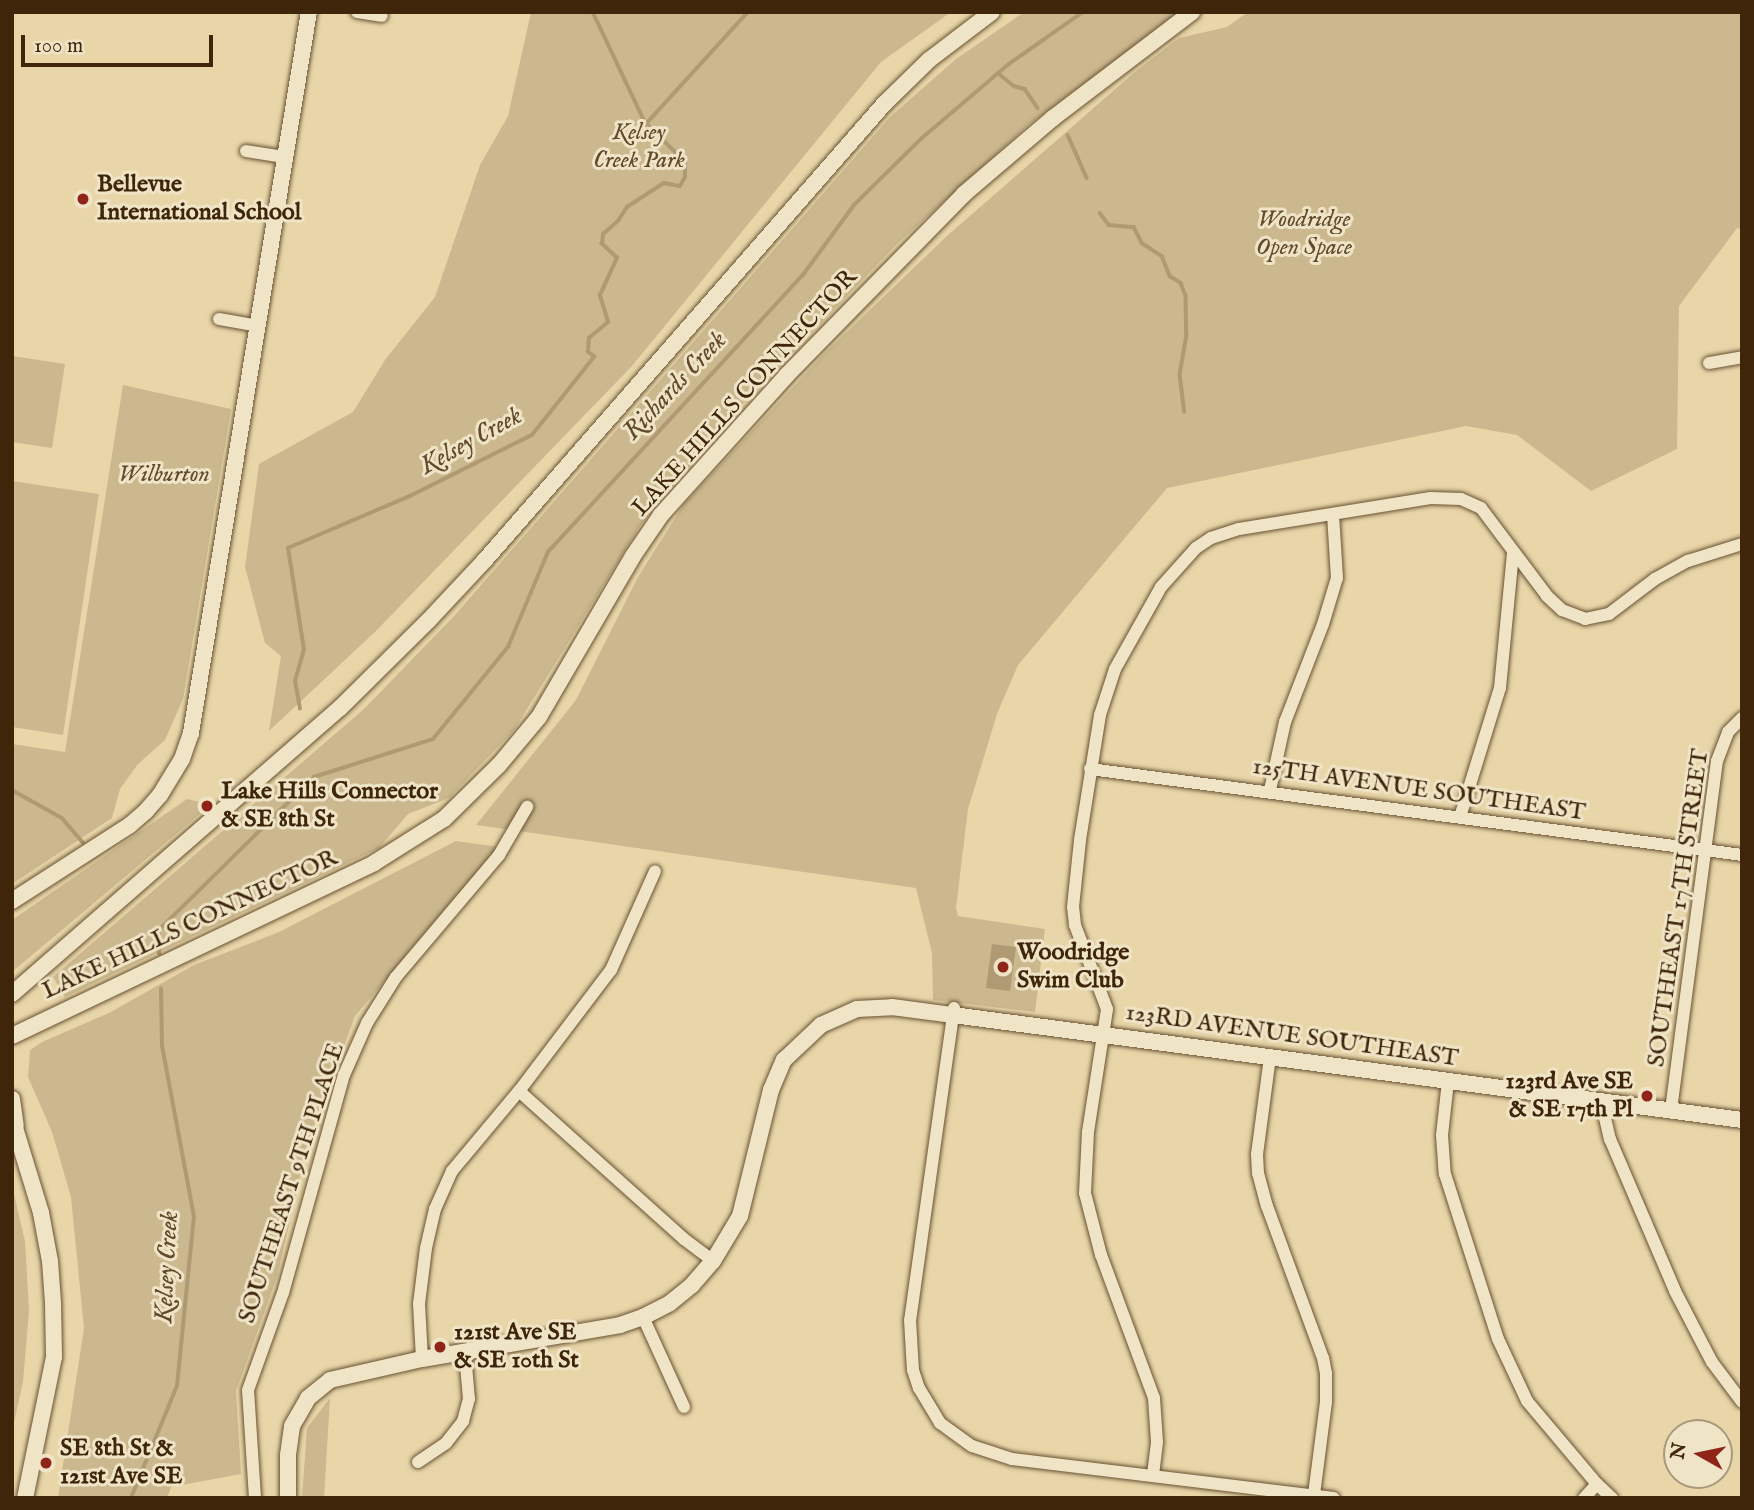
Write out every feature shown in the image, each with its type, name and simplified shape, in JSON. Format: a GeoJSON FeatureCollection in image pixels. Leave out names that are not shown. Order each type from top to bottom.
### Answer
{"type":"FeatureCollection","features":[{"type":"Feature","properties":{"kind":"main road"},"geometry":{"type":"LineString","coordinates":[[12,901],[130,825],[160,795],[182,759],[191,733],[309,12]]}},
{"type":"Feature","properties":{"kind":"main road","name":"LAKE HILLS CONNECTOR"},"geometry":{"type":"LineString","coordinates":[[12,994],[284,759],[428,621],[512,530],[884,104],[929,60],[992,12]]}},
{"type":"Feature","properties":{"kind":"main road","name":"LAKE HILLS CONNECTOR"},"geometry":{"type":"LineString","coordinates":[[18,1032],[374,863],[444,819],[499,765],[539,717],[633,556],[661,515],[787,375],[964,194],[1053,118],[1192,12]]}},
{"type":"Feature","properties":{"kind":"main road"},"geometry":{"type":"LineString","coordinates":[[1177,24],[1200,12]]}},
{"type":"Feature","properties":{"kind":"main road","name":"123RD AVENUE SOUTHEAST"},"geometry":{"type":"LineString","coordinates":[[288,1498],[289,1441],[299,1411],[308,1398],[330,1380],[422,1359],[596,1331],[643,1317],[670,1303],[713,1261],[740,1216],[776,1074],[784,1060],[807,1035],[836,1016],[876,1006],[954,1011],[1270,1057],[1742,1120]]}},
{"type":"Feature","properties":{"kind":"main road"},"geometry":{"type":"LineString","coordinates":[[12,1044],[18,1032]]}},
{"type":"Feature","properties":{"kind":"main road"},"geometry":{"type":"LineString","coordinates":[[12,1099],[15,1132]]}},
{"type":"Feature","properties":{"kind":"main road"},"geometry":{"type":"LineString","coordinates":[[12,1118],[41,1213],[53,1303],[54,1357],[25,1498]]}},
{"type":"Feature","properties":{"kind":"street"},"geometry":{"type":"LineString","coordinates":[[357,12],[382,16]]}},
{"type":"Feature","properties":{"kind":"street"},"geometry":{"type":"LineString","coordinates":[[246,151],[285,157]]}},
{"type":"Feature","properties":{"kind":"street"},"geometry":{"type":"LineString","coordinates":[[219,319],[258,326]]}},
{"type":"Feature","properties":{"kind":"street"},"geometry":{"type":"LineString","coordinates":[[1709,363],[1742,356]]}},
{"type":"Feature","properties":{"kind":"street"},"geometry":{"type":"LineString","coordinates":[[1153,1475],[1157,1442],[1154,1398],[1101,1255],[1085,1193],[1088,1132],[1107,1009],[1080,941],[1073,907],[1090,769],[1100,715],[1115,669],[1143,616],[1182,561],[1211,538],[1264,523],[1333,515],[1431,498],[1461,499],[1489,515],[1513,553],[1562,610],[1585,619],[1609,614],[1655,579],[1688,561],[1742,544]]}},
{"type":"Feature","properties":{"kind":"street"},"geometry":{"type":"LineString","coordinates":[[1270,790],[1285,722],[1323,624],[1337,578],[1333,515]]}},
{"type":"Feature","properties":{"kind":"street"},"geometry":{"type":"LineString","coordinates":[[1461,817],[1500,688],[1513,553]]}},
{"type":"Feature","properties":{"kind":"street","name":"SOUTHEAST 17TH STREET"},"geometry":{"type":"LineString","coordinates":[[1671,1110],[1717,761],[1728,732],[1742,718]]}},
{"type":"Feature","properties":{"kind":"street","name":"125TH AVENUE SOUTHEAST"},"geometry":{"type":"LineString","coordinates":[[1090,769],[1270,790],[1742,855]]}},
{"type":"Feature","properties":{"kind":"street","name":"SOUTHEAST 9TH PLACE"},"geometry":{"type":"LineString","coordinates":[[255,1498],[248,1390],[283,1293],[344,1075],[367,1023],[396,977],[499,855],[527,807]]}},
{"type":"Feature","properties":{"kind":"street"},"geometry":{"type":"LineString","coordinates":[[422,1359],[421,1278],[435,1209],[452,1171],[519,1091],[611,970],[655,871]]}},
{"type":"Feature","properties":{"kind":"street"},"geometry":{"type":"LineString","coordinates":[[954,1011],[910,1320],[913,1370],[930,1409],[940,1423],[956,1436],[989,1453],[1012,1459],[1334,1498]]}},
{"type":"Feature","properties":{"kind":"street"},"geometry":{"type":"LineString","coordinates":[[1270,1057],[1257,1154],[1258,1173],[1267,1206],[1323,1358],[1326,1373],[1326,1402],[1314,1495]]}},
{"type":"Feature","properties":{"kind":"street"},"geometry":{"type":"LineString","coordinates":[[1448,1081],[1442,1135],[1445,1174],[1498,1339],[1527,1401],[1612,1498]]}},
{"type":"Feature","properties":{"kind":"street"},"geometry":{"type":"LineString","coordinates":[[519,1091],[684,1239],[713,1261]]}},
{"type":"Feature","properties":{"kind":"street"},"geometry":{"type":"LineString","coordinates":[[1607,1102],[1605,1118],[1610,1139],[1675,1291],[1712,1362],[1742,1402]]}},
{"type":"Feature","properties":{"kind":"street"},"geometry":{"type":"LineString","coordinates":[[643,1317],[684,1407]]}},
{"type":"Feature","properties":{"kind":"street"},"geometry":{"type":"LineString","coordinates":[[418,1462],[446,1443],[463,1421],[469,1399],[465,1353]]}},
{"type":"Feature","properties":{"kind":"street"},"geometry":{"type":"LineString","coordinates":[[1584,1498],[1597,1484]]}},
{"type":"Feature","properties":{"kind":"green space","name":"Kelsey Creek Park"},"geometry":{"type":"Polygon","coordinates":[[[531,12],[951,12],[881,62],[632,366],[376,631],[269,731],[281,656],[265,643],[245,567],[259,464],[353,412],[385,360],[435,297],[480,165],[508,116],[531,12]]]}},
{"type":"Feature","properties":{"kind":"green space"},"geometry":{"type":"Polygon","coordinates":[[[1024,12],[1180,12],[1027,126],[898,243],[732,415],[640,526],[514,730],[449,798],[408,814],[379,848],[65,997],[53,977],[364,709],[455,615],[890,117],[956,59],[1024,12]]]}},
{"type":"Feature","properties":{"kind":"green space","name":"Woodridge Open Space"},"geometry":{"type":"Polygon","coordinates":[[[1248,12],[1742,12],[1742,229],[1737,228],[1679,306],[1677,449],[1591,491],[1517,435],[1466,426],[1167,488],[1018,665],[997,714],[968,809],[956,908],[958,916],[1045,929],[1035,1012],[933,1000],[932,953],[916,888],[476,825],[576,700],[638,577],[684,504],[824,354],[948,235],[1136,71],[1179,38],[1227,27],[1248,12]]]}},
{"type":"Feature","properties":{"kind":"green space"},"geometry":{"type":"Polygon","coordinates":[[[12,356],[65,364],[52,448],[12,442],[12,356]]]}},
{"type":"Feature","properties":{"kind":"green space","name":"Wilburton"},"geometry":{"type":"Polygon","coordinates":[[[123,385],[231,409],[183,699],[165,740],[138,764],[120,789],[112,818],[12,884],[12,744],[65,752],[123,385]]]}},
{"type":"Feature","properties":{"kind":"green space"},"geometry":{"type":"Polygon","coordinates":[[[12,481],[99,494],[63,735],[12,727],[12,481]]]}},
{"type":"Feature","properties":{"kind":"green space"},"geometry":{"type":"Polygon","coordinates":[[[187,799],[200,802],[201,813],[12,972],[12,920],[187,799]]]}},
{"type":"Feature","properties":{"kind":"green space"},"geometry":{"type":"Polygon","coordinates":[[[456,841],[499,847],[355,1016],[308,1142],[277,1277],[236,1391],[241,1474],[171,1487],[167,1498],[58,1498],[84,1328],[71,1197],[52,1132],[28,1077],[30,1050],[42,1042],[109,1013],[194,965],[279,932],[456,841]]]}},
{"type":"Feature","properties":{"kind":"green space"},"geometry":{"type":"Polygon","coordinates":[[[12,1186],[25,1241],[29,1310],[23,1382],[12,1431],[12,1186]]]}},
{"type":"Feature","properties":{"kind":"green space"},"geometry":{"type":"Polygon","coordinates":[[[330,1398],[324,1498],[302,1498],[307,1428],[330,1398]]]}},
{"type":"Feature","properties":{"kind":"shaded area"},"geometry":{"type":"Polygon","coordinates":[[[992,944],[1016,947],[1010,991],[986,988],[992,944]]]}},
{"type":"Feature","properties":{"kind":"waterway"},"geometry":{"type":"LineString","coordinates":[[593,12],[646,124]]}},
{"type":"Feature","properties":{"kind":"waterway","name":"Kelsey Creek"},"geometry":{"type":"LineString","coordinates":[[300,709],[295,681],[304,650],[288,548],[410,496],[532,435],[594,357],[588,352],[589,338],[608,322],[600,295],[617,258],[602,244],[603,234],[618,221],[627,207],[664,183],[680,186],[685,177],[685,162],[646,124],[748,12]]}},
{"type":"Feature","properties":{"kind":"waterway","name":"Richards Creek"},"geometry":{"type":"LineString","coordinates":[[159,954],[159,930],[314,777],[433,739],[508,647],[548,552],[803,275],[854,205],[922,138],[1009,64],[1083,12]]}},
{"type":"Feature","properties":{"kind":"waterway"},"geometry":{"type":"LineString","coordinates":[[998,73],[1014,86],[1025,89],[1038,108]]}},
{"type":"Feature","properties":{"kind":"waterway"},"geometry":{"type":"LineString","coordinates":[[1068,135],[1087,178]]}},
{"type":"Feature","properties":{"kind":"waterway"},"geometry":{"type":"LineString","coordinates":[[1100,213],[1109,225],[1134,227],[1142,243],[1162,256],[1170,276],[1181,283],[1186,296],[1187,335],[1180,374],[1185,412]]}},
{"type":"Feature","properties":{"kind":"waterway"},"geometry":{"type":"LineString","coordinates":[[12,790],[62,818],[83,842]]}},
{"type":"Feature","properties":{"kind":"waterway","name":"Kelsey Creek"},"geometry":{"type":"LineString","coordinates":[[131,1498],[177,1386],[194,1217],[162,1046],[161,989]]}},
{"type":"Feature","properties":{"kind":"place","name":"Bellevue International School"},"geometry":{"type":"Point","coordinates":[83,199]}},
{"type":"Feature","properties":{"kind":"place","name":"Lake Hills Connector & SE 8th St"},"geometry":{"type":"Point","coordinates":[207,806]}},
{"type":"Feature","properties":{"kind":"place","name":"Woodridge Swim Club"},"geometry":{"type":"Point","coordinates":[1003,967]}},
{"type":"Feature","properties":{"kind":"place","name":"123rd Ave SE & SE 17th Pl"},"geometry":{"type":"Point","coordinates":[1647,1096]}},
{"type":"Feature","properties":{"kind":"place","name":"121st Ave SE & SE 10th St"},"geometry":{"type":"Point","coordinates":[440,1347]}},
{"type":"Feature","properties":{"kind":"place","name":"SE 8th St & 121st Ave SE"},"geometry":{"type":"Point","coordinates":[46,1463]}}]}
